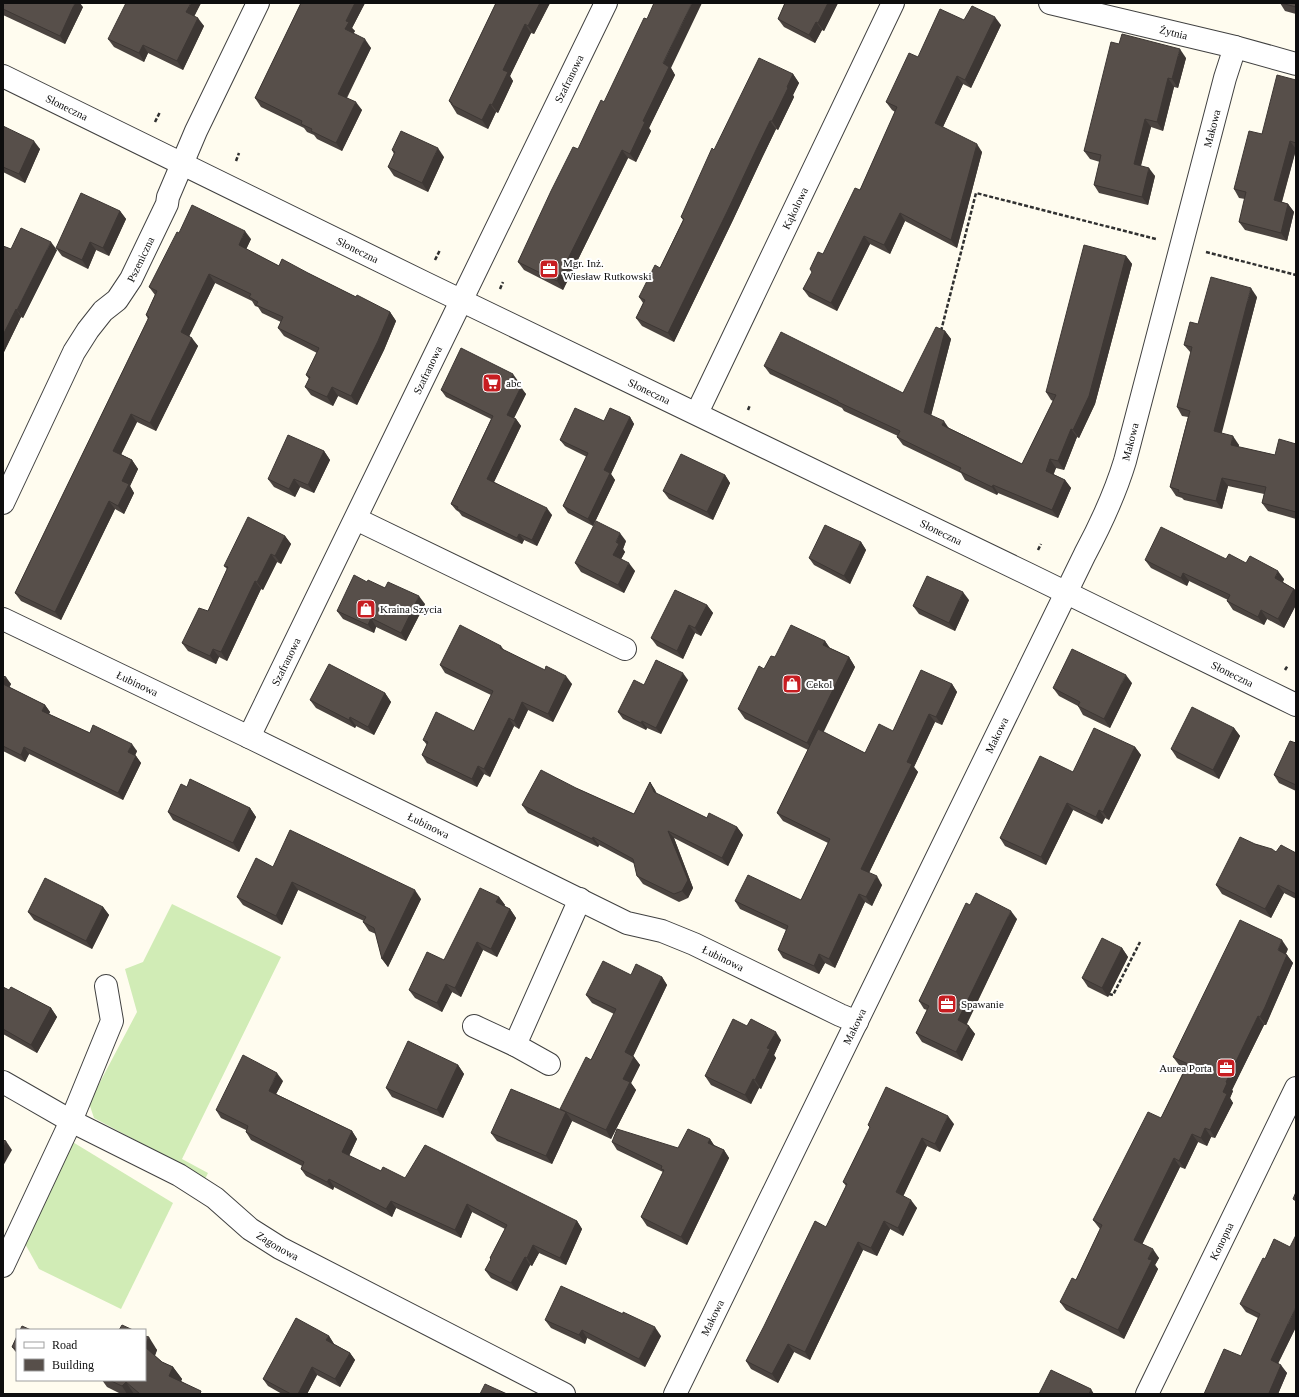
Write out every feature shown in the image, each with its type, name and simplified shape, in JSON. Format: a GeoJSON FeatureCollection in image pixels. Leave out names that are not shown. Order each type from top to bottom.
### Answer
{"type":"FeatureCollection","features":[{"type":"Feature","properties":{"kind":"street","name":"Pszeniczna"},"geometry":{"type":"LineString","coordinates":[[3,503],[74,352],[88,330],[103,311],[117,300],[131,279],[167,204],[168,197],[196,131],[258,3]]}},
{"type":"Feature","properties":{"kind":"street","name":"Szafranowa"},"geometry":{"type":"LineString","coordinates":[[249,737],[606,3]]}},
{"type":"Feature","properties":{"kind":"street","name":"Kąkolowa"},"geometry":{"type":"LineString","coordinates":[[697,413],[893,3]]}},
{"type":"Feature","properties":{"kind":"street","name":"Żytnia"},"geometry":{"type":"LineString","coordinates":[[1050,3],[1235,47],[1296,64]]}},
{"type":"Feature","properties":{"kind":"street","name":"Makowa"},"geometry":{"type":"LineString","coordinates":[[675,1394],[1066,592],[1102,522],[1116,490],[1125,462],[1225,78],[1235,47]]}},
{"type":"Feature","properties":{"kind":"street","name":"Słoneczna"},"geometry":{"type":"LineString","coordinates":[[3,76],[1296,705]]}},
{"type":"Feature","properties":{"kind":"street"},"geometry":{"type":"LineString","coordinates":[[356,519],[625,649]]}},
{"type":"Feature","properties":{"kind":"street","name":"Łubinowa"},"geometry":{"type":"LineString","coordinates":[[3,619],[249,737],[627,923],[662,931],[694,944],[857,1022]]}},
{"type":"Feature","properties":{"kind":"street"},"geometry":{"type":"LineString","coordinates":[[515,1045],[580,900]]}},
{"type":"Feature","properties":{"kind":"street"},"geometry":{"type":"LineString","coordinates":[[3,1266],[71,1121],[112,1021],[106,986]]}},
{"type":"Feature","properties":{"kind":"street"},"geometry":{"type":"LineString","coordinates":[[474,1026],[515,1045],[549,1064]]}},
{"type":"Feature","properties":{"kind":"street","name":"Zagonowa"},"geometry":{"type":"LineString","coordinates":[[3,1082],[71,1121],[179,1175],[215,1198],[250,1229],[280,1248],[564,1394]]}},
{"type":"Feature","properties":{"kind":"street","name":"Konopna"},"geometry":{"type":"LineString","coordinates":[[1147,1394],[1296,1088]]}},
{"type":"Feature","properties":{"kind":"path"},"geometry":{"type":"LineString","coordinates":[[939,338],[976,193],[1296,275]]}},
{"type":"Feature","properties":{"kind":"path"},"geometry":{"type":"LineString","coordinates":[[1109,994],[1113,995],[1140,942]]}},
{"type":"Feature","properties":{"kind":"green space"},"geometry":{"type":"Polygon","coordinates":[[[172,904],[281,957],[182,1159],[208,1173],[205,1179],[197,1173],[94,1118],[89,1103],[137,1012],[125,969],[143,962],[172,904]]]}},
{"type":"Feature","properties":{"kind":"green space"},"geometry":{"type":"Polygon","coordinates":[[[71,1141],[173,1203],[121,1309],[39,1269],[23,1240],[71,1141]]]}},
{"type":"Feature","properties":{"kind":"building"},"geometry":{"type":"Polygon","coordinates":[[[3,3],[75,3],[60,36],[3,9],[3,3]]]}},
{"type":"Feature","properties":{"kind":"building"},"geometry":{"type":"Polygon","coordinates":[[[126,3],[191,3],[186,12],[198,18],[177,61],[143,45],[139,53],[108,39],[126,3]]]}},
{"type":"Feature","properties":{"kind":"building"},"geometry":{"type":"Polygon","coordinates":[[[301,3],[355,3],[346,21],[349,22],[345,29],[365,39],[338,94],[356,102],[336,143],[311,131],[312,129],[301,124],[302,121],[255,98],[301,3]]]}},
{"type":"Feature","properties":{"kind":"building"},"geometry":{"type":"Polygon","coordinates":[[[496,3],[540,3],[528,26],[525,24],[503,70],[508,72],[492,105],[490,104],[482,120],[452,105],[449,101],[496,3]]]}},
{"type":"Feature","properties":{"kind":"building"},"geometry":{"type":"Polygon","coordinates":[[[654,3],[692,3],[663,63],[669,67],[643,121],[645,122],[630,154],[622,150],[557,281],[518,262],[573,147],[578,149],[601,100],[604,102],[644,18],[647,19],[654,3]]]}},
{"type":"Feature","properties":{"kind":"building"},"geometry":{"type":"Polygon","coordinates":[[[785,3],[828,3],[818,23],[816,22],[809,35],[778,19],[785,3]]]}},
{"type":"Feature","properties":{"kind":"building"},"geometry":{"type":"Polygon","coordinates":[[[1281,3],[1296,3],[1296,7],[1281,3]]]}},
{"type":"Feature","properties":{"kind":"building"},"geometry":{"type":"Polygon","coordinates":[[[972,6],[995,17],[965,80],[957,76],[935,123],[977,144],[951,240],[900,213],[884,245],[864,236],[831,303],[803,289],[812,272],[810,269],[818,252],[823,254],[855,188],[860,190],[897,107],[886,102],[909,53],[918,57],[940,9],[964,20],[972,6]]]}},
{"type":"Feature","properties":{"kind":"building"},"geometry":{"type":"Polygon","coordinates":[[[1122,34],[1180,49],[1172,79],[1168,78],[1157,122],[1145,119],[1134,164],[1149,168],[1142,197],[1094,185],[1101,155],[1084,151],[1111,42],[1119,44],[1122,34]]]}},
{"type":"Feature","properties":{"kind":"building"},"geometry":{"type":"Polygon","coordinates":[[[759,58],[793,74],[787,87],[788,88],[772,121],[770,121],[668,333],[636,318],[645,300],[639,297],[655,265],[660,268],[684,219],[681,217],[712,148],[714,150],[759,58]]]}},
{"type":"Feature","properties":{"kind":"building"},"geometry":{"type":"Polygon","coordinates":[[[1277,75],[1296,80],[1296,143],[1290,141],[1274,200],[1288,204],[1281,233],[1239,222],[1246,192],[1234,189],[1249,131],[1262,134],[1277,75]]]}},
{"type":"Feature","properties":{"kind":"building"},"geometry":{"type":"Polygon","coordinates":[[[3,126],[34,141],[19,174],[3,167],[3,126]]]}},
{"type":"Feature","properties":{"kind":"building"},"geometry":{"type":"Polygon","coordinates":[[[401,131],[438,148],[422,183],[388,167],[395,152],[392,150],[401,131]]]}},
{"type":"Feature","properties":{"kind":"building"},"geometry":{"type":"Polygon","coordinates":[[[81,193],[120,211],[103,248],[90,242],[82,260],[56,248],[81,193]]]}},
{"type":"Feature","properties":{"kind":"building"},"geometry":{"type":"Polygon","coordinates":[[[192,205],[245,231],[239,245],[279,266],[282,259],[356,297],[357,295],[390,312],[378,341],[351,396],[332,387],[327,397],[305,387],[310,377],[306,375],[319,348],[278,328],[283,317],[256,305],[258,302],[249,297],[251,294],[209,274],[181,332],[192,338],[150,423],[131,414],[113,451],[132,460],[122,481],[129,484],[118,506],[109,501],[55,612],[15,593],[149,317],[146,315],[157,291],[149,287],[177,232],[179,233],[192,205]]]}},
{"type":"Feature","properties":{"kind":"building"},"geometry":{"type":"Polygon","coordinates":[[[21,228],[51,242],[3,335],[3,246],[11,249],[21,228]]]}},
{"type":"Feature","properties":{"kind":"building"},"geometry":{"type":"Polygon","coordinates":[[[1084,245],[1126,256],[1089,396],[1073,430],[1071,429],[1058,461],[1050,459],[1046,471],[1065,480],[1052,510],[993,485],[992,487],[959,471],[961,468],[897,437],[900,431],[764,366],[781,332],[903,393],[936,327],[945,331],[924,412],[944,421],[942,425],[1022,464],[1056,395],[1046,392],[1084,245]]]}},
{"type":"Feature","properties":{"kind":"building"},"geometry":{"type":"Polygon","coordinates":[[[1211,277],[1251,288],[1214,431],[1233,436],[1231,445],[1275,455],[1279,439],[1296,444],[1296,512],[1262,503],[1266,487],[1222,478],[1216,501],[1178,492],[1179,490],[1170,487],[1190,411],[1177,407],[1192,347],[1184,345],[1190,322],[1198,324],[1211,277]]]}},
{"type":"Feature","properties":{"kind":"building"},"geometry":{"type":"Polygon","coordinates":[[[461,348],[513,374],[509,382],[521,387],[507,415],[516,419],[487,479],[547,508],[532,540],[519,534],[517,538],[457,509],[458,507],[451,504],[493,416],[441,390],[461,348]]]}},
{"type":"Feature","properties":{"kind":"building"},"geometry":{"type":"Polygon","coordinates":[[[575,408],[604,421],[610,408],[630,417],[604,470],[610,473],[588,519],[563,506],[588,453],[560,440],[575,408]]]}},
{"type":"Feature","properties":{"kind":"building"},"geometry":{"type":"Polygon","coordinates":[[[288,435],[324,451],[308,485],[294,479],[289,489],[268,479],[288,435]]]}},
{"type":"Feature","properties":{"kind":"building"},"geometry":{"type":"Polygon","coordinates":[[[681,454],[725,475],[707,512],[663,491],[681,454]]]}},
{"type":"Feature","properties":{"kind":"building"},"geometry":{"type":"Polygon","coordinates":[[[248,517],[285,536],[275,556],[271,554],[257,582],[255,581],[221,652],[213,649],[210,656],[182,643],[199,608],[208,611],[228,567],[224,566],[248,517]]]}},
{"type":"Feature","properties":{"kind":"building"},"geometry":{"type":"Polygon","coordinates":[[[596,521],[620,533],[616,542],[619,544],[613,555],[629,563],[618,585],[575,563],[596,521]]]}},
{"type":"Feature","properties":{"kind":"building"},"geometry":{"type":"Polygon","coordinates":[[[825,525],[861,542],[844,576],[809,558],[825,525]]]}},
{"type":"Feature","properties":{"kind":"building"},"geometry":{"type":"Polygon","coordinates":[[[1161,527],[1226,559],[1229,554],[1246,563],[1250,556],[1278,571],[1275,578],[1294,589],[1278,619],[1261,610],[1258,617],[1227,601],[1230,595],[1183,573],[1181,578],[1145,560],[1161,527]]]}},
{"type":"Feature","properties":{"kind":"building"},"geometry":{"type":"Polygon","coordinates":[[[354,575],[367,582],[368,580],[385,588],[388,582],[419,596],[401,633],[371,618],[368,625],[337,611],[354,575]]]}},
{"type":"Feature","properties":{"kind":"building"},"geometry":{"type":"Polygon","coordinates":[[[927,576],[963,592],[949,623],[913,606],[927,576]]]}},
{"type":"Feature","properties":{"kind":"building"},"geometry":{"type":"Polygon","coordinates":[[[675,590],[707,605],[695,628],[689,625],[677,651],[651,638],[675,590]]]}},
{"type":"Feature","properties":{"kind":"building"},"geometry":{"type":"Polygon","coordinates":[[[460,625],[501,646],[500,648],[545,670],[546,666],[566,676],[548,714],[522,702],[514,721],[509,718],[484,769],[478,766],[472,779],[422,755],[428,742],[423,740],[436,712],[474,731],[493,691],[440,665],[460,625]]]}},
{"type":"Feature","properties":{"kind":"building"},"geometry":{"type":"Polygon","coordinates":[[[791,625],[825,641],[823,645],[849,657],[807,743],[738,709],[759,666],[764,669],[771,656],[775,657],[791,625]]]}},
{"type":"Feature","properties":{"kind":"building"},"geometry":{"type":"Polygon","coordinates":[[[1072,649],[1126,675],[1104,719],[1078,706],[1080,702],[1053,688],[1072,649]]]}},
{"type":"Feature","properties":{"kind":"building"},"geometry":{"type":"Polygon","coordinates":[[[656,660],[683,673],[656,728],[642,721],[641,723],[618,712],[634,680],[644,685],[656,660]]]}},
{"type":"Feature","properties":{"kind":"building"},"geometry":{"type":"Polygon","coordinates":[[[329,664],[385,693],[368,727],[350,717],[349,720],[310,700],[329,664]]]}},
{"type":"Feature","properties":{"kind":"building"},"geometry":{"type":"Polygon","coordinates":[[[921,670],[952,684],[936,717],[929,714],[907,762],[912,764],[861,869],[877,876],[866,897],[859,894],[829,959],[819,954],[814,966],[778,950],[788,926],[735,901],[748,875],[801,900],[830,839],[777,813],[818,729],[865,753],[879,724],[893,731],[921,670]]]}},
{"type":"Feature","properties":{"kind":"building"},"geometry":{"type":"Polygon","coordinates":[[[3,676],[6,677],[3,683],[3,676]]]}},
{"type":"Feature","properties":{"kind":"building"},"geometry":{"type":"Polygon","coordinates":[[[3,684],[45,705],[42,711],[90,733],[93,725],[132,744],[128,752],[136,756],[118,793],[24,747],[21,755],[3,746],[3,684]]]}},
{"type":"Feature","properties":{"kind":"building"},"geometry":{"type":"Polygon","coordinates":[[[1192,707],[1234,728],[1213,770],[1171,749],[1192,707]]]}},
{"type":"Feature","properties":{"kind":"building"},"geometry":{"type":"Polygon","coordinates":[[[1094,728],[1135,747],[1103,812],[1099,810],[1096,817],[1067,803],[1041,857],[1000,838],[1040,756],[1073,772],[1094,728]]]}},
{"type":"Feature","properties":{"kind":"building"},"geometry":{"type":"Polygon","coordinates":[[[1290,741],[1296,743],[1296,785],[1274,775],[1290,741]]]}},
{"type":"Feature","properties":{"kind":"building"},"geometry":{"type":"Polygon","coordinates":[[[541,770],[576,788],[634,814],[650,782],[654,792],[707,818],[709,813],[737,827],[722,858],[668,831],[688,880],[682,891],[674,894],[637,876],[633,859],[593,837],[592,839],[522,805],[541,770]]]}},
{"type":"Feature","properties":{"kind":"building"},"geometry":{"type":"Polygon","coordinates":[[[190,779],[250,808],[233,843],[168,812],[181,784],[187,787],[190,779]]]}},
{"type":"Feature","properties":{"kind":"building"},"geometry":{"type":"Polygon","coordinates":[[[290,830],[415,890],[382,959],[374,928],[363,922],[366,917],[292,882],[276,916],[237,897],[256,858],[273,867],[290,830]]]}},
{"type":"Feature","properties":{"kind":"building"},"geometry":{"type":"Polygon","coordinates":[[[1240,837],[1255,844],[1272,849],[1276,852],[1281,845],[1296,853],[1296,894],[1278,885],[1265,909],[1216,885],[1240,837]]]}},
{"type":"Feature","properties":{"kind":"building"},"geometry":{"type":"Polygon","coordinates":[[[45,878],[103,907],[86,941],[28,912],[45,878]]]}},
{"type":"Feature","properties":{"kind":"building"},"geometry":{"type":"Polygon","coordinates":[[[480,888],[499,897],[496,902],[510,909],[491,949],[477,942],[455,988],[446,984],[437,1003],[409,990],[427,952],[444,960],[480,888]]]}},
{"type":"Feature","properties":{"kind":"building"},"geometry":{"type":"Polygon","coordinates":[[[976,893],[1011,911],[958,1020],[969,1026],[956,1052],[916,1033],[929,1006],[919,1001],[966,903],[970,905],[976,893]]]}},
{"type":"Feature","properties":{"kind":"building"},"geometry":{"type":"Polygon","coordinates":[[[1240,920],[1282,940],[1278,950],[1287,955],[1265,1007],[1260,1017],[1258,1016],[1226,1082],[1227,1083],[1223,1092],[1227,1094],[1210,1130],[1205,1128],[1201,1138],[1192,1134],[1179,1161],[1174,1158],[1134,1240],[1153,1249],[1148,1259],[1152,1260],[1118,1330],[1060,1302],[1072,1278],[1076,1280],[1102,1225],[1093,1220],[1148,1112],[1161,1118],[1188,1064],[1173,1057],[1240,920]]]}},
{"type":"Feature","properties":{"kind":"building"},"geometry":{"type":"Polygon","coordinates":[[[1102,938],[1122,948],[1102,988],[1082,978],[1102,938]]]}},
{"type":"Feature","properties":{"kind":"building"},"geometry":{"type":"Polygon","coordinates":[[[603,961],[631,975],[636,964],[662,977],[625,1052],[634,1057],[623,1079],[630,1082],[606,1130],[560,1109],[586,1057],[591,1060],[616,1009],[586,995],[603,961]]]}},
{"type":"Feature","properties":{"kind":"building"},"geometry":{"type":"Polygon","coordinates":[[[3,987],[9,990],[11,987],[51,1008],[31,1045],[3,1029],[3,987]]]}},
{"type":"Feature","properties":{"kind":"building"},"geometry":{"type":"Polygon","coordinates":[[[733,1019],[747,1026],[751,1019],[776,1032],[767,1048],[770,1049],[755,1080],[753,1079],[745,1095],[705,1076],[733,1019]]]}},
{"type":"Feature","properties":{"kind":"building"},"geometry":{"type":"Polygon","coordinates":[[[408,1041],[458,1065],[437,1110],[386,1088],[408,1041]]]}},
{"type":"Feature","properties":{"kind":"building"},"geometry":{"type":"Polygon","coordinates":[[[243,1055],[277,1073],[269,1091],[352,1131],[342,1152],[381,1171],[383,1167],[405,1178],[425,1145],[577,1221],[560,1258],[533,1245],[527,1258],[525,1257],[511,1283],[485,1270],[507,1225],[467,1204],[455,1230],[391,1201],[386,1209],[329,1179],[327,1182],[301,1169],[304,1162],[246,1132],[248,1126],[216,1110],[243,1055]]]}},
{"type":"Feature","properties":{"kind":"building"},"geometry":{"type":"Polygon","coordinates":[[[886,1087],[948,1116],[935,1144],[922,1138],[896,1192],[911,1200],[898,1228],[884,1221],[871,1248],[858,1242],[805,1352],[788,1344],[772,1374],[746,1361],[815,1221],[826,1227],[847,1184],[843,1182],[870,1127],[868,1125],[886,1087]]]}},
{"type":"Feature","properties":{"kind":"building"},"geometry":{"type":"Polygon","coordinates":[[[511,1089],[566,1112],[546,1156],[491,1133],[511,1089]]]}},
{"type":"Feature","properties":{"kind":"building"},"geometry":{"type":"Polygon","coordinates":[[[617,1129],[678,1148],[688,1129],[710,1139],[708,1143],[724,1150],[681,1237],[641,1217],[664,1170],[661,1169],[662,1166],[612,1142],[617,1129]]]}},
{"type":"Feature","properties":{"kind":"building"},"geometry":{"type":"Polygon","coordinates":[[[3,1140],[6,1141],[3,1147],[3,1140]]]}},
{"type":"Feature","properties":{"kind":"building"},"geometry":{"type":"Polygon","coordinates":[[[1296,1192],[1296,1201],[1293,1199],[1296,1192]]]}},
{"type":"Feature","properties":{"kind":"building"},"geometry":{"type":"Polygon","coordinates":[[[1296,1235],[1296,1307],[1271,1360],[1281,1365],[1269,1393],[1271,1394],[1204,1394],[1224,1349],[1241,1356],[1260,1314],[1240,1304],[1263,1258],[1265,1259],[1274,1239],[1290,1247],[1296,1235]]]}},
{"type":"Feature","properties":{"kind":"building"},"geometry":{"type":"Polygon","coordinates":[[[561,1286],[655,1327],[639,1359],[582,1330],[579,1335],[545,1320],[561,1286]]]}},
{"type":"Feature","properties":{"kind":"building"},"geometry":{"type":"Polygon","coordinates":[[[296,1318],[329,1336],[326,1340],[350,1353],[335,1379],[312,1367],[298,1394],[291,1394],[263,1379],[296,1318]]]}},
{"type":"Feature","properties":{"kind":"building"},"geometry":{"type":"Polygon","coordinates":[[[122,1325],[131,1329],[120,1329],[122,1325]]]}},
{"type":"Feature","properties":{"kind":"building"},"geometry":{"type":"Polygon","coordinates":[[[22,1326],[29,1329],[20,1329],[22,1326]]]}},
{"type":"Feature","properties":{"kind":"building"},"geometry":{"type":"Polygon","coordinates":[[[146,1336],[149,1337],[146,1343],[146,1336]]]}},
{"type":"Feature","properties":{"kind":"building"},"geometry":{"type":"Polygon","coordinates":[[[16,1338],[16,1349],[12,1347],[16,1338]]]}},
{"type":"Feature","properties":{"kind":"building"},"geometry":{"type":"Polygon","coordinates":[[[146,1348],[162,1362],[173,1367],[169,1376],[201,1391],[200,1394],[140,1394],[126,1382],[122,1386],[111,1381],[146,1381],[146,1348]]]}},
{"type":"Feature","properties":{"kind":"building"},"geometry":{"type":"Polygon","coordinates":[[[1051,1370],[1091,1389],[1089,1394],[1039,1394],[1051,1370]]]}},
{"type":"Feature","properties":{"kind":"building"},"geometry":{"type":"Polygon","coordinates":[[[485,1384],[507,1394],[480,1394],[485,1384]]]}},
{"type":"Feature","properties":{"kind":"place","name":"Mgr. Inż. Wiesław Rutkowski"},"geometry":{"type":"Point","coordinates":[549,269]}},
{"type":"Feature","properties":{"kind":"place","name":"abc"},"geometry":{"type":"Point","coordinates":[492,383]}},
{"type":"Feature","properties":{"kind":"place","name":"Kraina Szycia"},"geometry":{"type":"Point","coordinates":[366,609]}},
{"type":"Feature","properties":{"kind":"place","name":"Cekol"},"geometry":{"type":"Point","coordinates":[792,684]}},
{"type":"Feature","properties":{"kind":"place","name":"Spawanie"},"geometry":{"type":"Point","coordinates":[947,1004]}},
{"type":"Feature","properties":{"kind":"place","name":"Aurea Porta"},"geometry":{"type":"Point","coordinates":[1226,1068]}}]}
